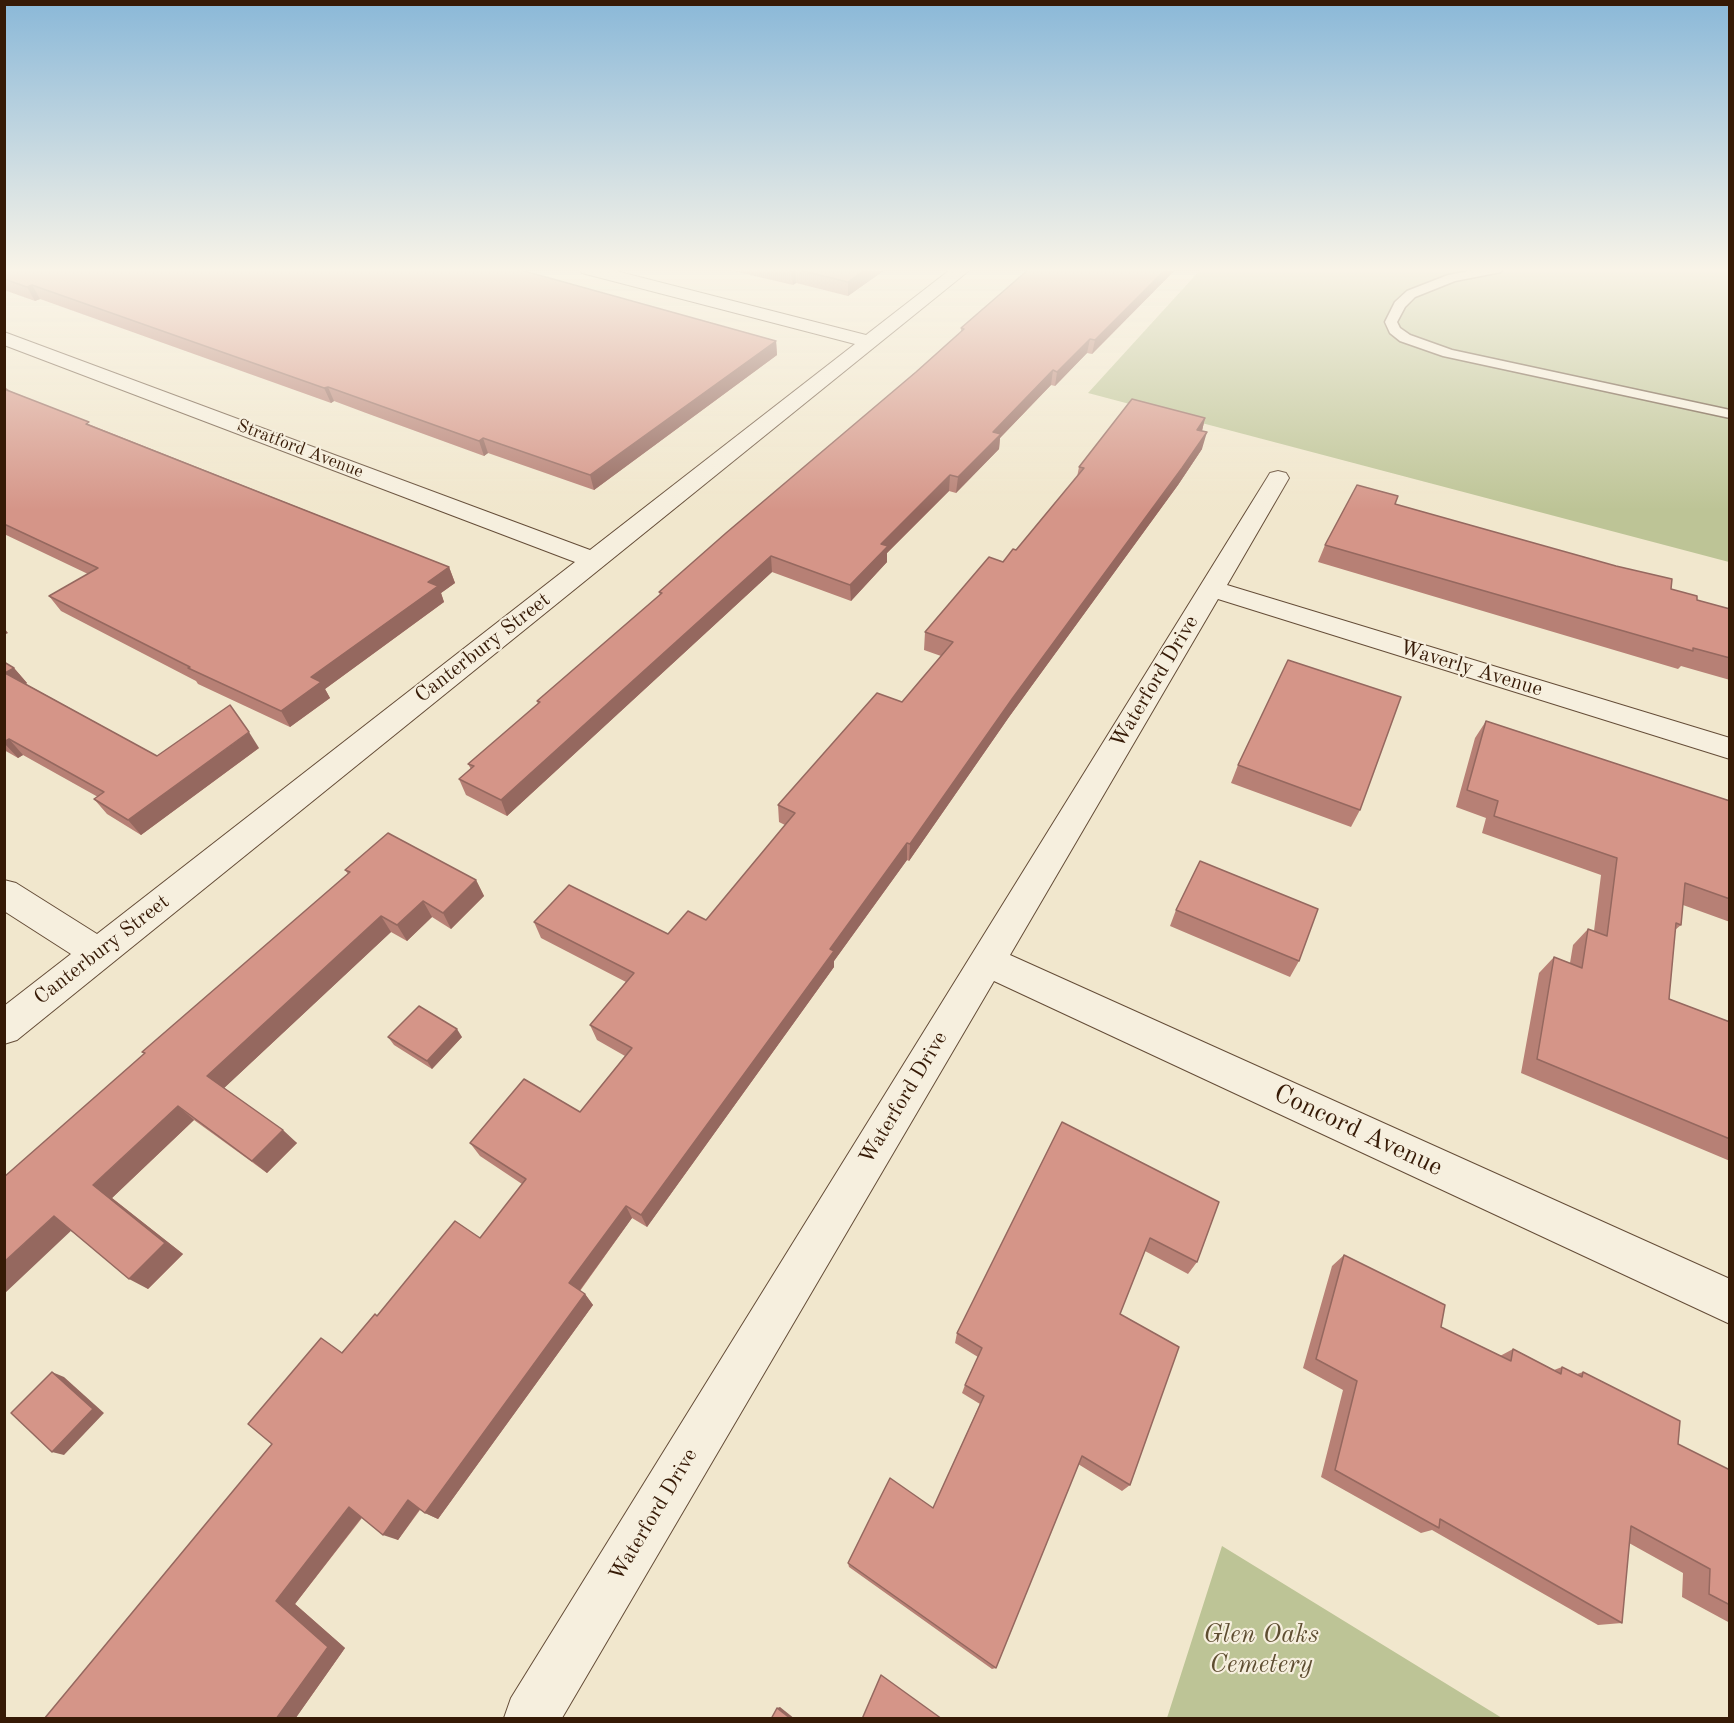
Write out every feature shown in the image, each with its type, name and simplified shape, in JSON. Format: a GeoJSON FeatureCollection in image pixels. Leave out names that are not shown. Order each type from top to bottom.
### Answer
{"type":"FeatureCollection","features":[{"type":"Feature","properties":{"kind":"street","name":"Stratford Avenue"},"geometry":{"type":"LineString","coordinates":[[34,349],[594,560]]}},
{"type":"Feature","properties":{"kind":"street","name":"Canterbury Street"},"geometry":{"type":"LineString","coordinates":[[4,1028],[860,349]]}},
{"type":"Feature","properties":{"kind":"street","name":"Waterford Drive"},"geometry":{"type":"LineString","coordinates":[[531,1719],[1278,478]]}},
{"type":"Feature","properties":{"kind":"street","name":"Waverly Avenue"},"geometry":{"type":"LineString","coordinates":[[1212,588],[1730,749]]}},
{"type":"Feature","properties":{"kind":"street"},"geometry":{"type":"LineString","coordinates":[[4,894],[98,953]]}},
{"type":"Feature","properties":{"kind":"street","name":"Concord Avenue"},"geometry":{"type":"LineString","coordinates":[[987,961],[1730,1302]]}},
{"type":"Feature","properties":{"kind":"lane"},"geometry":{"type":"LineString","coordinates":[[1438,349],[1730,414]]}},
{"type":"Feature","properties":{"kind":"green space"},"geometry":{"type":"Polygon","coordinates":[[[1128,349],[1729,349],[1729,562],[1088,393],[1128,349]]]}},
{"type":"Feature","properties":{"kind":"green space","name":"Glen Oaks Cemetery"},"geometry":{"type":"Polygon","coordinates":[[[1222,1546],[1502,1718],[1167,1718],[1222,1546]]]}},
{"type":"Feature","properties":{"kind":"building"},"geometry":{"type":"Polygon","coordinates":[[[215,349],[764,349],[590,475],[483,438],[479,441],[328,387],[324,388],[215,349]]]}},
{"type":"Feature","properties":{"kind":"building"},"geometry":{"type":"Polygon","coordinates":[[[941,349],[1080,349],[1057,372],[1053,370],[993,432],[1001,434],[958,477],[950,475],[881,544],[888,546],[850,585],[771,556],[501,800],[459,779],[474,766],[468,764],[662,593],[659,592],[941,349]]]}},
{"type":"Feature","properties":{"kind":"building"},"geometry":{"type":"Polygon","coordinates":[[[4,389],[89,422],[86,424],[449,567],[428,582],[438,586],[311,677],[321,682],[281,711],[188,668],[190,667],[49,596],[98,568],[4,524],[4,389]]]}},
{"type":"Feature","properties":{"kind":"building"},"geometry":{"type":"Polygon","coordinates":[[[1132,399],[1205,418],[1197,430],[1207,432],[1012,699],[910,844],[907,843],[830,949],[834,951],[641,1215],[626,1206],[569,1283],[585,1294],[425,1513],[408,1500],[383,1535],[349,1507],[276,1601],[328,1647],[276,1719],[44,1719],[272,1444],[248,1424],[321,1338],[342,1353],[375,1314],[377,1316],[455,1221],[480,1238],[526,1179],[470,1143],[524,1079],[580,1112],[632,1048],[590,1025],[634,973],[534,922],[569,885],[668,934],[688,911],[706,920],[795,813],[778,805],[877,693],[902,702],[953,642],[925,632],[989,557],[1003,562],[1013,549],[1016,550],[1084,468],[1079,467],[1132,399]]]}},
{"type":"Feature","properties":{"kind":"building"},"geometry":{"type":"Polygon","coordinates":[[[1357,485],[1398,496],[1395,504],[1616,566],[1672,579],[1671,589],[1697,596],[1697,600],[1730,609],[1730,658],[1693,648],[1693,651],[1325,545],[1357,485]]]}},
{"type":"Feature","properties":{"kind":"building"},"geometry":{"type":"Polygon","coordinates":[[[1288,660],[1401,697],[1360,810],[1238,765],[1288,660]]]}},
{"type":"Feature","properties":{"kind":"building"},"geometry":{"type":"Polygon","coordinates":[[[4,662],[14,668],[5,673],[157,756],[230,705],[249,732],[128,820],[94,799],[104,792],[9,739],[4,742],[4,662]]]}},
{"type":"Feature","properties":{"kind":"building"},"geometry":{"type":"Polygon","coordinates":[[[1486,721],[1730,801],[1730,899],[1685,883],[1681,925],[1676,923],[1669,999],[1730,1022],[1730,1139],[1537,1059],[1554,957],[1582,968],[1588,929],[1607,936],[1617,858],[1494,816],[1498,801],[1467,790],[1486,721]]]}},
{"type":"Feature","properties":{"kind":"building"},"geometry":{"type":"Polygon","coordinates":[[[388,833],[476,880],[443,913],[423,901],[397,925],[381,916],[207,1076],[283,1130],[252,1161],[178,1106],[93,1185],[165,1243],[129,1279],[54,1216],[4,1262],[4,1177],[145,1053],[142,1052],[350,872],[345,870],[388,833]]]}},
{"type":"Feature","properties":{"kind":"building"},"geometry":{"type":"Polygon","coordinates":[[[1200,861],[1318,909],[1299,961],[1176,910],[1200,861]]]}},
{"type":"Feature","properties":{"kind":"building"},"geometry":{"type":"Polygon","coordinates":[[[419,1006],[457,1029],[427,1061],[388,1037],[419,1006]]]}},
{"type":"Feature","properties":{"kind":"building"},"geometry":{"type":"Polygon","coordinates":[[[1062,1122],[1219,1202],[1197,1262],[1150,1238],[1120,1314],[1179,1347],[1130,1485],[1082,1456],[996,1668],[848,1563],[890,1478],[933,1508],[984,1396],[965,1385],[982,1348],[957,1333],[1062,1122]]]}},
{"type":"Feature","properties":{"kind":"building"},"geometry":{"type":"Polygon","coordinates":[[[1344,1255],[1445,1305],[1441,1327],[1511,1361],[1513,1349],[1561,1374],[1562,1367],[1582,1377],[1583,1372],[1680,1421],[1678,1444],[1730,1470],[1730,1605],[1709,1594],[1710,1569],[1631,1526],[1622,1623],[1440,1519],[1439,1528],[1335,1470],[1357,1381],[1316,1359],[1344,1255]]]}},
{"type":"Feature","properties":{"kind":"building"},"geometry":{"type":"Polygon","coordinates":[[[52,1372],[93,1409],[52,1452],[11,1413],[52,1372]]]}},
{"type":"Feature","properties":{"kind":"building"},"geometry":{"type":"Polygon","coordinates":[[[881,1675],[942,1719],[862,1719],[881,1675]]]}},
{"type":"Feature","properties":{"kind":"building"},"geometry":{"type":"Polygon","coordinates":[[[777,1708],[791,1719],[771,1719],[777,1708]]]}}]}
